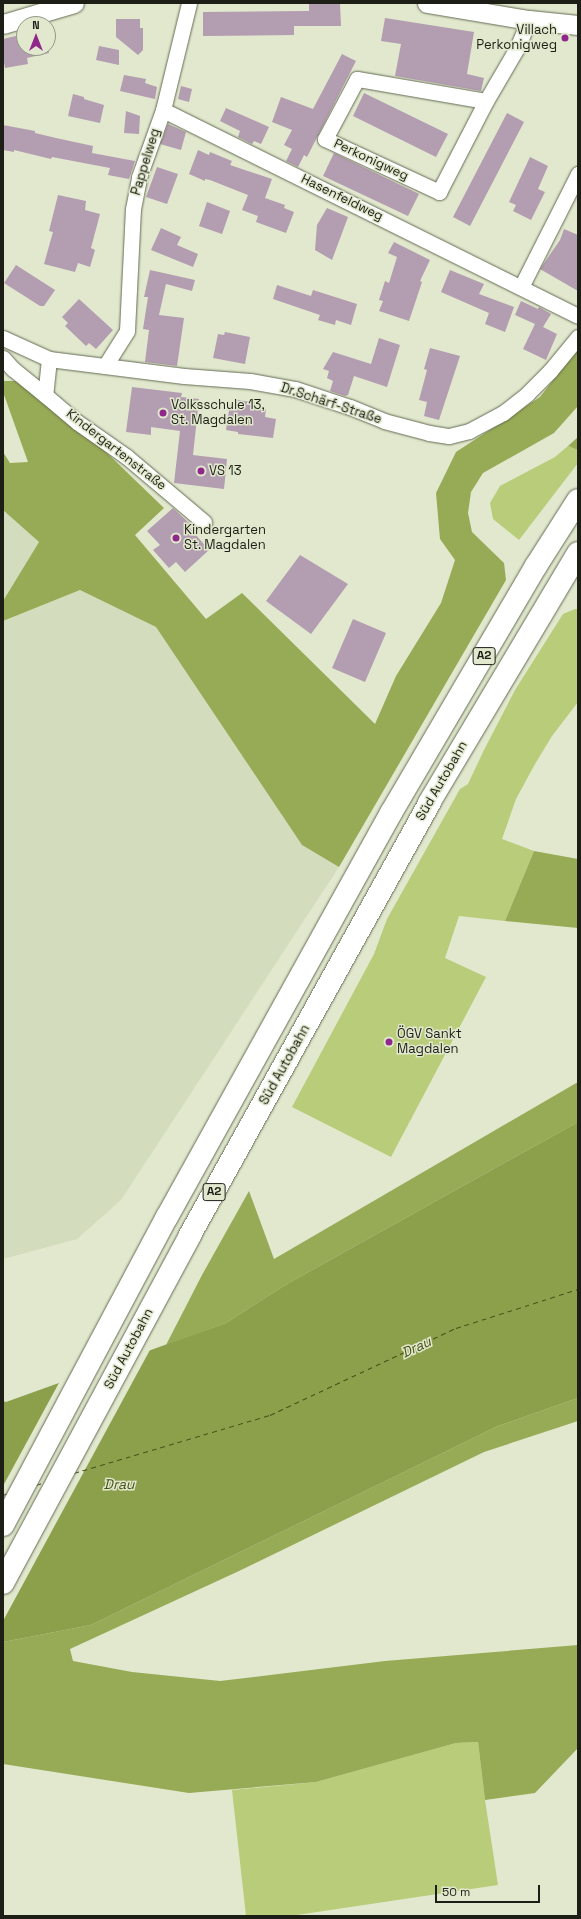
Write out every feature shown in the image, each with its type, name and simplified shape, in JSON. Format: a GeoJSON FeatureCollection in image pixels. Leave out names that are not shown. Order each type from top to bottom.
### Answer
{"type":"FeatureCollection","features":[{"type":"Feature","properties":{"kind":"highway","name":"Süd Autobahn"},"geometry":{"type":"LineString","coordinates":[[3,1525],[167,1217],[392,813],[536,566],[578,500]]}},
{"type":"Feature","properties":{"kind":"highway","name":"Süd Autobahn"},"geometry":{"type":"LineString","coordinates":[[3,1583],[190,1235],[429,803],[578,553]]}},
{"type":"Feature","properties":{"kind":"street"},"geometry":{"type":"LineString","coordinates":[[3,24],[74,3]]}},
{"type":"Feature","properties":{"kind":"street","name":"Pappelweg"},"geometry":{"type":"LineString","coordinates":[[105,366],[127,332],[133,209],[139,177],[162,110],[189,3]]}},
{"type":"Feature","properties":{"kind":"street"},"geometry":{"type":"LineString","coordinates":[[427,3],[529,20],[578,25]]}},
{"type":"Feature","properties":{"kind":"street","name":"Perkonigweg"},"geometry":{"type":"LineString","coordinates":[[486,101],[357,79],[325,138],[439,192],[486,101],[517,48],[529,20]]}},
{"type":"Feature","properties":{"kind":"street","name":"Hasenfeldweg"},"geometry":{"type":"LineString","coordinates":[[162,110],[578,316]]}},
{"type":"Feature","properties":{"kind":"street"},"geometry":{"type":"LineString","coordinates":[[521,287],[578,174]]}},
{"type":"Feature","properties":{"kind":"street","name":"Dr.Schärf-Straße"},"geometry":{"type":"LineString","coordinates":[[3,338],[49,359],[184,376],[250,381],[295,389],[350,407],[384,421],[429,433],[449,436],[468,431],[503,413],[527,394],[550,371],[578,337]]}},
{"type":"Feature","properties":{"kind":"street","name":"Kindergartenstraße"},"geometry":{"type":"LineString","coordinates":[[3,358],[13,369],[77,422],[128,456],[204,522]]}},
{"type":"Feature","properties":{"kind":"street"},"geometry":{"type":"LineString","coordinates":[[45,395],[49,359]]}},
{"type":"Feature","properties":{"kind":"shaded area"},"geometry":{"type":"Polygon","coordinates":[[[578,348],[578,406],[554,433],[483,473],[471,492],[468,513],[472,532],[504,563],[506,580],[339,867],[302,845],[156,627],[80,590],[3,621],[3,601],[39,542],[3,510],[3,452],[10,463],[28,462],[3,392],[3,381],[19,381],[107,453],[164,508],[135,535],[206,619],[242,593],[375,724],[396,676],[441,603],[455,560],[440,539],[436,493],[456,452],[540,397],[578,348]]]}},
{"type":"Feature","properties":{"kind":"shaded area"},"geometry":{"type":"Polygon","coordinates":[[[578,437],[578,450],[568,446],[578,437]]]}},
{"type":"Feature","properties":{"kind":"shaded area"},"geometry":{"type":"Polygon","coordinates":[[[568,446],[578,450],[578,463],[519,540],[493,519],[490,503],[500,486],[555,457],[568,446]]]}},
{"type":"Feature","properties":{"kind":"shaded area"},"geometry":{"type":"Polygon","coordinates":[[[3,510],[39,542],[3,601],[3,510]]]}},
{"type":"Feature","properties":{"kind":"shaded area"},"geometry":{"type":"Polygon","coordinates":[[[80,590],[156,627],[302,845],[339,867],[121,1200],[77,1239],[3,1259],[3,621],[80,590]]]}},
{"type":"Feature","properties":{"kind":"shaded area"},"geometry":{"type":"Polygon","coordinates":[[[578,609],[578,702],[552,736],[535,764],[516,799],[502,839],[534,851],[505,921],[459,916],[445,958],[486,977],[391,1157],[292,1107],[374,954],[387,919],[460,789],[468,784],[515,690],[563,614],[578,609]]]}},
{"type":"Feature","properties":{"kind":"shaded area"},"geometry":{"type":"Polygon","coordinates":[[[534,851],[578,859],[578,928],[505,921],[534,851]]]}},
{"type":"Feature","properties":{"kind":"shaded area"},"geometry":{"type":"Polygon","coordinates":[[[578,1082],[578,1122],[287,1284],[226,1323],[166,1345],[202,1275],[249,1191],[274,1259],[578,1082]]]}},
{"type":"Feature","properties":{"kind":"shaded area"},"geometry":{"type":"Polygon","coordinates":[[[578,1398],[578,1421],[484,1452],[239,1571],[70,1649],[73,1661],[132,1672],[220,1681],[385,1661],[578,1645],[578,1748],[535,1793],[485,1800],[478,1742],[456,1743],[316,1782],[189,1793],[3,1764],[3,1642],[91,1625],[498,1426],[578,1398]]]}},
{"type":"Feature","properties":{"kind":"shaded area"},"geometry":{"type":"Polygon","coordinates":[[[478,1742],[498,1885],[290,1916],[246,1916],[232,1790],[316,1782],[456,1743],[478,1742]]]}},
{"type":"Feature","properties":{"kind":"water","name":"Drau"},"geometry":{"type":"Polygon","coordinates":[[[578,1122],[578,1398],[498,1426],[91,1625],[3,1642],[3,1401],[6,1402],[226,1323],[287,1284],[578,1122]]]}},
{"type":"Feature","properties":{"kind":"pier"},"geometry":{"type":"Polygon","coordinates":[[[151,1348],[3,1621],[3,1486],[60,1381],[151,1348]]]}},
{"type":"Feature","properties":{"kind":"building"},"geometry":{"type":"Polygon","coordinates":[[[309,3],[340,3],[341,26],[294,26],[294,35],[203,36],[203,12],[309,11],[309,3]]]}},
{"type":"Feature","properties":{"kind":"building"},"geometry":{"type":"Polygon","coordinates":[[[385,18],[474,32],[467,74],[484,78],[481,91],[395,76],[401,44],[381,41],[385,18]]]}},
{"type":"Feature","properties":{"kind":"building"},"geometry":{"type":"Polygon","coordinates":[[[116,19],[140,19],[140,28],[143,28],[143,50],[138,55],[116,37],[116,19]]]}},
{"type":"Feature","properties":{"kind":"building"},"geometry":{"type":"Polygon","coordinates":[[[16,36],[16,56],[36,56],[27,58],[28,64],[5,68],[3,57],[3,39],[16,36]]]}},
{"type":"Feature","properties":{"kind":"building"},"geometry":{"type":"Polygon","coordinates":[[[99,46],[119,50],[119,65],[96,60],[99,46]]]}},
{"type":"Feature","properties":{"kind":"building"},"geometry":{"type":"Polygon","coordinates":[[[342,54],[356,61],[307,157],[304,155],[298,167],[286,161],[292,149],[284,145],[292,130],[272,122],[281,97],[313,109],[342,54]]]}},
{"type":"Feature","properties":{"kind":"building"},"geometry":{"type":"Polygon","coordinates":[[[124,75],[146,79],[145,83],[157,87],[155,99],[120,91],[124,75]]]}},
{"type":"Feature","properties":{"kind":"building"},"geometry":{"type":"Polygon","coordinates":[[[181,86],[192,89],[189,102],[178,99],[181,86]]]}},
{"type":"Feature","properties":{"kind":"building"},"geometry":{"type":"Polygon","coordinates":[[[364,93],[448,134],[436,157],[353,116],[364,93]]]}},
{"type":"Feature","properties":{"kind":"building"},"geometry":{"type":"Polygon","coordinates":[[[73,94],[104,105],[100,123],[68,116],[73,94]]]}},
{"type":"Feature","properties":{"kind":"building"},"geometry":{"type":"Polygon","coordinates":[[[226,108],[269,127],[261,144],[254,141],[252,144],[238,137],[240,131],[220,121],[226,108]]]}},
{"type":"Feature","properties":{"kind":"building"},"geometry":{"type":"Polygon","coordinates":[[[126,111],[140,116],[139,134],[124,133],[126,111]]]}},
{"type":"Feature","properties":{"kind":"building"},"geometry":{"type":"Polygon","coordinates":[[[507,113],[524,122],[470,226],[453,217],[507,113]]]}},
{"type":"Feature","properties":{"kind":"building"},"geometry":{"type":"Polygon","coordinates":[[[168,124],[186,132],[181,150],[160,144],[168,124]]]}},
{"type":"Feature","properties":{"kind":"building"},"geometry":{"type":"Polygon","coordinates":[[[3,125],[35,131],[35,133],[93,146],[92,153],[135,161],[129,179],[108,175],[110,168],[52,157],[51,159],[14,150],[14,152],[3,150],[3,125]]]}},
{"type":"Feature","properties":{"kind":"building"},"geometry":{"type":"Polygon","coordinates":[[[198,150],[209,155],[210,152],[232,161],[230,165],[272,179],[265,198],[285,205],[284,208],[294,212],[286,233],[256,222],[258,216],[242,210],[248,195],[210,180],[205,179],[205,181],[189,174],[198,150]]]}},
{"type":"Feature","properties":{"kind":"building"},"geometry":{"type":"Polygon","coordinates":[[[334,153],[419,194],[408,216],[323,176],[334,153]]]}},
{"type":"Feature","properties":{"kind":"building"},"geometry":{"type":"Polygon","coordinates":[[[530,157],[548,166],[538,189],[545,192],[531,220],[513,211],[516,205],[509,202],[530,157]]]}},
{"type":"Feature","properties":{"kind":"building"},"geometry":{"type":"Polygon","coordinates":[[[157,167],[178,174],[167,204],[146,197],[157,167]]]}},
{"type":"Feature","properties":{"kind":"building"},"geometry":{"type":"Polygon","coordinates":[[[58,195],[86,201],[85,210],[100,214],[91,248],[95,250],[90,267],[78,263],[75,272],[44,264],[53,232],[49,231],[58,195]]]}},
{"type":"Feature","properties":{"kind":"building"},"geometry":{"type":"Polygon","coordinates":[[[207,202],[230,211],[222,234],[199,226],[207,202]]]}},
{"type":"Feature","properties":{"kind":"building"},"geometry":{"type":"Polygon","coordinates":[[[327,208],[348,217],[332,260],[315,250],[317,225],[327,208]]]}},
{"type":"Feature","properties":{"kind":"building"},"geometry":{"type":"Polygon","coordinates":[[[161,228],[181,237],[177,245],[198,254],[193,267],[151,250],[161,228]]]}},
{"type":"Feature","properties":{"kind":"building"},"geometry":{"type":"Polygon","coordinates":[[[564,229],[578,235],[578,291],[540,269],[560,240],[564,229]]]}},
{"type":"Feature","properties":{"kind":"building"},"geometry":{"type":"Polygon","coordinates":[[[394,242],[430,260],[420,281],[422,282],[409,321],[379,311],[383,301],[379,300],[385,281],[389,283],[397,257],[388,253],[394,242]]]}},
{"type":"Feature","properties":{"kind":"building"},"geometry":{"type":"Polygon","coordinates":[[[16,265],[55,290],[44,306],[40,306],[4,283],[16,265]]]}},
{"type":"Feature","properties":{"kind":"building"},"geometry":{"type":"Polygon","coordinates":[[[150,270],[195,280],[192,291],[166,284],[159,315],[184,318],[177,366],[145,362],[149,330],[143,329],[148,297],[144,297],[150,270]]]}},
{"type":"Feature","properties":{"kind":"building"},"geometry":{"type":"Polygon","coordinates":[[[450,270],[484,284],[479,294],[514,307],[505,332],[485,324],[489,313],[441,292],[450,270]]]}},
{"type":"Feature","properties":{"kind":"building"},"geometry":{"type":"Polygon","coordinates":[[[277,285],[311,296],[313,290],[357,304],[351,325],[336,320],[335,325],[318,320],[320,315],[273,299],[277,285]]]}},
{"type":"Feature","properties":{"kind":"building"},"geometry":{"type":"Polygon","coordinates":[[[79,299],[113,330],[96,349],[89,343],[86,346],[65,326],[68,323],[62,317],[79,299]]]}},
{"type":"Feature","properties":{"kind":"building"},"geometry":{"type":"Polygon","coordinates":[[[521,301],[538,309],[539,307],[551,314],[543,327],[557,334],[546,360],[523,349],[535,324],[515,315],[521,301]]]}},
{"type":"Feature","properties":{"kind":"building"},"geometry":{"type":"Polygon","coordinates":[[[225,332],[250,337],[245,364],[213,358],[218,334],[224,335],[225,332]]]}},
{"type":"Feature","properties":{"kind":"building"},"geometry":{"type":"Polygon","coordinates":[[[379,338],[400,345],[387,387],[354,376],[348,395],[345,396],[330,391],[333,381],[327,378],[329,371],[323,369],[333,352],[371,364],[379,338]]]}},
{"type":"Feature","properties":{"kind":"building"},"geometry":{"type":"Polygon","coordinates":[[[430,348],[460,356],[439,420],[424,416],[427,402],[419,400],[427,370],[424,369],[430,348]]]}},
{"type":"Feature","properties":{"kind":"building"},"geometry":{"type":"Polygon","coordinates":[[[132,387],[182,393],[181,397],[199,399],[193,455],[227,459],[224,489],[174,483],[180,431],[151,427],[151,435],[126,432],[132,387]]]}},
{"type":"Feature","properties":{"kind":"building"},"geometry":{"type":"Polygon","coordinates":[[[238,400],[257,403],[256,408],[266,409],[265,417],[276,419],[273,438],[238,434],[238,432],[226,430],[230,404],[237,405],[238,400]]]}},
{"type":"Feature","properties":{"kind":"building","name":"Kindergarten St. Magdalen"},"geometry":{"type":"Polygon","coordinates":[[[173,508],[191,525],[189,527],[209,550],[185,572],[176,562],[169,568],[153,550],[160,545],[147,531],[173,508]]]}},
{"type":"Feature","properties":{"kind":"building"},"geometry":{"type":"Polygon","coordinates":[[[300,555],[348,584],[311,634],[266,601],[300,555]]]}},
{"type":"Feature","properties":{"kind":"building"},"geometry":{"type":"Polygon","coordinates":[[[353,619],[386,633],[365,682],[332,668],[353,619]]]}},
{"type":"Feature","properties":{"kind":"ferry route"},"geometry":{"type":"LineString","coordinates":[[74,1473],[270,1415],[456,1328],[578,1289]]}},
{"type":"Feature","properties":{"kind":"ferry route"},"geometry":{"type":"LineString","coordinates":[[36,1485],[45,1482]]}},
{"type":"Feature","properties":{"kind":"ferry route"},"geometry":{"type":"LineString","coordinates":[[3,1495],[8,1493]]}},
{"type":"Feature","properties":{"kind":"place","name":"Villach Perkonigweg"},"geometry":{"type":"Point","coordinates":[565,38]}},
{"type":"Feature","properties":{"kind":"place","name":"Volksschule 13, St. Magdalen"},"geometry":{"type":"Point","coordinates":[163,413]}},
{"type":"Feature","properties":{"kind":"place","name":"VS 13"},"geometry":{"type":"Point","coordinates":[201,471]}},
{"type":"Feature","properties":{"kind":"place","name":"Kindergarten St. Magdalen"},"geometry":{"type":"Point","coordinates":[176,538]}},
{"type":"Feature","properties":{"kind":"place","name":"ÖGV Sankt Magdalen"},"geometry":{"type":"Point","coordinates":[389,1042]}}]}
